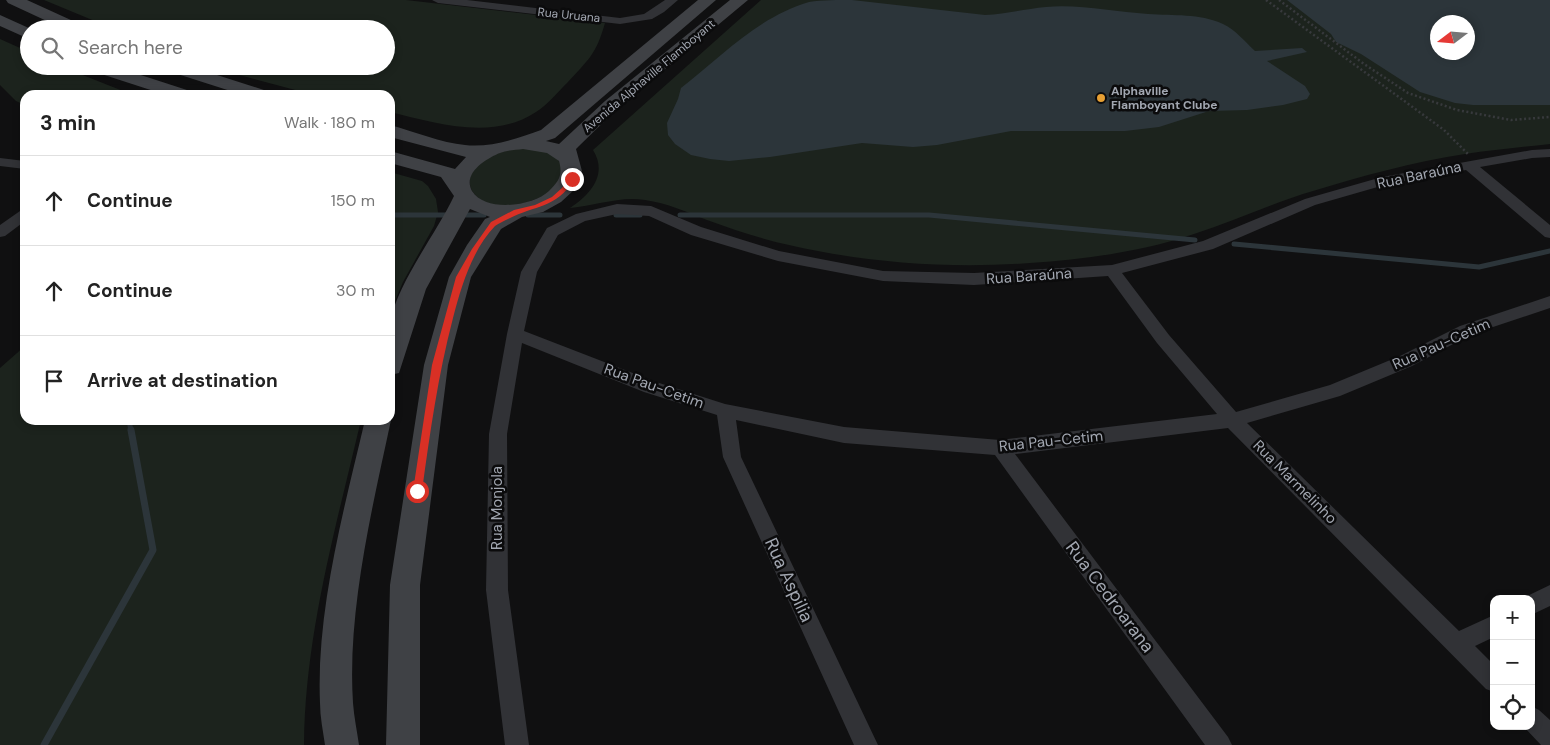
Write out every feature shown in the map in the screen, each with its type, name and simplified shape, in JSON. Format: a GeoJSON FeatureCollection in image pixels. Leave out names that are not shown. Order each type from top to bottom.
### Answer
{"type":"FeatureCollection","features":[{"type":"Feature","properties":{"kind":"street"},"geometry":{"type":"LineString","coordinates":[[14,0],[58,20]]}},
{"type":"Feature","properties":{"kind":"street","name":"Rua Uruana"},"geometry":{"type":"LineString","coordinates":[[438,0],[620,21],[640,20],[659,12],[672,0]]}},
{"type":"Feature","properties":{"kind":"street","name":"Avenida Alphaville Flamboyant"},"geometry":{"type":"LineString","coordinates":[[523,143],[548,134],[708,0]]}},
{"type":"Feature","properties":{"kind":"street","name":"Avenida Alphaville Flamboyant"},"geometry":{"type":"LineString","coordinates":[[567,156],[566,148],[611,105],[740,0]]}},
{"type":"Feature","properties":{"kind":"street"},"geometry":{"type":"LineString","coordinates":[[0,20],[20,30]]}},
{"type":"Feature","properties":{"kind":"street"},"geometry":{"type":"LineString","coordinates":[[123,75],[169,90]]}},
{"type":"Feature","properties":{"kind":"street"},"geometry":{"type":"LineString","coordinates":[[199,75],[246,90]]}},
{"type":"Feature","properties":{"kind":"street"},"geometry":{"type":"LineString","coordinates":[[395,132],[465,151],[494,149],[523,143],[541,144],[556,149],[567,156],[573,167],[572,179],[564,190],[554,198],[537,207],[517,211],[496,212],[476,206],[462,192],[448,173],[395,158]]}},
{"type":"Feature","properties":{"kind":"street"},"geometry":{"type":"LineString","coordinates":[[395,345],[410,300],[426,265],[459,211],[462,174],[470,163],[494,149]]}},
{"type":"Feature","properties":{"kind":"street","name":"Rua Baraúna"},"geometry":{"type":"LineString","coordinates":[[529,272],[552,232],[581,217],[617,209],[651,211],[696,230],[778,256],[883,276],[974,279],[1112,270],[1208,245],[1316,200],[1387,180],[1532,154],[1550,153]]}},
{"type":"Feature","properties":{"kind":"street"},"geometry":{"type":"LineString","coordinates":[[0,162],[20,164]]}},
{"type":"Feature","properties":{"kind":"street"},"geometry":{"type":"LineString","coordinates":[[1474,164],[1550,233]]}},
{"type":"Feature","properties":{"kind":"street"},"geometry":{"type":"LineString","coordinates":[[404,745],[405,585],[436,365],[460,277],[475,250],[493,224],[517,211]]}},
{"type":"Feature","properties":{"kind":"street"},"geometry":{"type":"LineString","coordinates":[[0,232],[20,218]]}},
{"type":"Feature","properties":{"kind":"street","name":"Rua Marmelinho"},"geometry":{"type":"LineString","coordinates":[[1112,270],[1163,339],[1232,420],[1490,677]]}},
{"type":"Feature","properties":{"kind":"street","name":"Rua Monjola"},"geometry":{"type":"LineString","coordinates":[[518,745],[497,590],[498,434],[529,272]]}},
{"type":"Feature","properties":{"kind":"street","name":"Rua Pau-Cetim"},"geometry":{"type":"LineString","coordinates":[[516,334],[650,387],[725,411],[844,435],[1000,448],[1232,420],[1334,391],[1406,361],[1466,330],[1550,302]]}},
{"type":"Feature","properties":{"kind":"street","name":"Rua Aspilia"},"geometry":{"type":"LineString","coordinates":[[725,411],[732,457],[866,745]]}},
{"type":"Feature","properties":{"kind":"street"},"geometry":{"type":"LineString","coordinates":[[342,745],[336,701],[341,604],[356,517],[377,425]]}},
{"type":"Feature","properties":{"kind":"street","name":"Rua Cedroarana"},"geometry":{"type":"LineString","coordinates":[[1000,448],[1220,745]]}},
{"type":"Feature","properties":{"kind":"street"},"geometry":{"type":"LineString","coordinates":[[1535,603],[1550,595]]}},
{"type":"Feature","properties":{"kind":"street"},"geometry":{"type":"LineString","coordinates":[[1457,644],[1490,627]]}},
{"type":"Feature","properties":{"kind":"street"},"geometry":{"type":"LineString","coordinates":[[1535,722],[1550,737]]}},
{"type":"Feature","properties":{"kind":"path"},"geometry":{"type":"LineString","coordinates":[[1266,0],[1444,130],[1474,164]]}},
{"type":"Feature","properties":{"kind":"path"},"geometry":{"type":"LineString","coordinates":[[1279,0],[1408,93],[1457,110],[1511,120],[1550,117]]}},
{"type":"Feature","properties":{"kind":"shaded area"},"geometry":{"type":"Polygon","coordinates":[[[44,0],[406,0],[605,23],[595,50],[581,68],[540,109],[519,121],[483,128],[426,121],[395,113],[395,90],[295,90],[240,75],[395,75],[395,20],[92,20],[44,0]]]}},
{"type":"Feature","properties":{"kind":"shaded area","name":"Alphaville Flamboyant Clube"},"geometry":{"type":"Polygon","coordinates":[[[761,0],[1550,0],[1550,144],[1465,154],[1388,170],[1298,196],[1174,240],[1113,254],[1000,265],[909,263],[849,256],[779,243],[653,201],[626,199],[570,208],[585,196],[595,183],[599,167],[593,150],[761,0]]]}},
{"type":"Feature","properties":{"kind":"shaded area"},"geometry":{"type":"Polygon","coordinates":[[[852,0],[985,15],[1059,6],[1205,18],[1228,27],[1255,51],[1302,48],[1307,52],[1267,61],[1305,86],[1310,94],[1307,99],[1283,105],[1247,110],[1209,111],[1159,127],[1125,131],[1011,131],[937,145],[913,147],[862,143],[770,157],[729,161],[691,155],[675,144],[668,135],[667,123],[681,88],[757,27],[773,17],[809,2],[852,0]]]}},
{"type":"Feature","properties":{"kind":"shaded area"},"geometry":{"type":"Polygon","coordinates":[[[1287,0],[1550,0],[1550,105],[1473,105],[1455,103],[1420,92],[1361,54],[1336,42],[1331,34],[1287,0]]]}},
{"type":"Feature","properties":{"kind":"shaded area"},"geometry":{"type":"Polygon","coordinates":[[[0,39],[20,48],[20,75],[83,75],[120,90],[20,90],[20,103],[0,85],[0,39]]]}},
{"type":"Feature","properties":{"kind":"shaded area"},"geometry":{"type":"Polygon","coordinates":[[[517,148],[540,150],[558,159],[564,173],[556,186],[550,193],[514,205],[495,205],[480,199],[472,190],[470,179],[476,167],[491,156],[517,148]]]}},
{"type":"Feature","properties":{"kind":"shaded area"},"geometry":{"type":"Polygon","coordinates":[[[395,173],[422,181],[428,186],[436,199],[438,212],[434,226],[403,282],[395,301],[395,173]]]}},
{"type":"Feature","properties":{"kind":"shaded area"},"geometry":{"type":"Polygon","coordinates":[[[20,350],[20,425],[360,425],[332,541],[316,622],[310,662],[304,745],[0,745],[0,368],[20,350]]]}},
{"type":"Feature","properties":{"kind":"waterway"},"geometry":{"type":"LineString","coordinates":[[395,215],[448,215]]}},
{"type":"Feature","properties":{"kind":"waterway"},"geometry":{"type":"LineString","coordinates":[[466,215],[484,215]]}},
{"type":"Feature","properties":{"kind":"waterway"},"geometry":{"type":"LineString","coordinates":[[528,215],[560,215]]}},
{"type":"Feature","properties":{"kind":"waterway"},"geometry":{"type":"LineString","coordinates":[[616,215],[640,215]]}},
{"type":"Feature","properties":{"kind":"waterway"},"geometry":{"type":"LineString","coordinates":[[680,215],[929,215],[1195,240]]}},
{"type":"Feature","properties":{"kind":"waterway"},"geometry":{"type":"LineString","coordinates":[[1234,244],[1479,267],[1550,251]]}},
{"type":"Feature","properties":{"kind":"waterway"},"geometry":{"type":"LineString","coordinates":[[130,425],[131,431]]}},
{"type":"Feature","properties":{"kind":"waterway"},"geometry":{"type":"LineString","coordinates":[[44,745],[153,550],[131,430]]}},
{"type":"Feature","properties":{"kind":"place","name":"Alphaville Flamboyant Clube"},"geometry":{"type":"Point","coordinates":[1101,98]}},
{"type":"Feature","properties":{"kind":"route"},"geometry":{"type":"LineString","coordinates":[[417,491],[436,365],[460,277],[475,250],[493,224],[517,211],[537,207],[554,198],[564,190],[572,179]]}}]}
